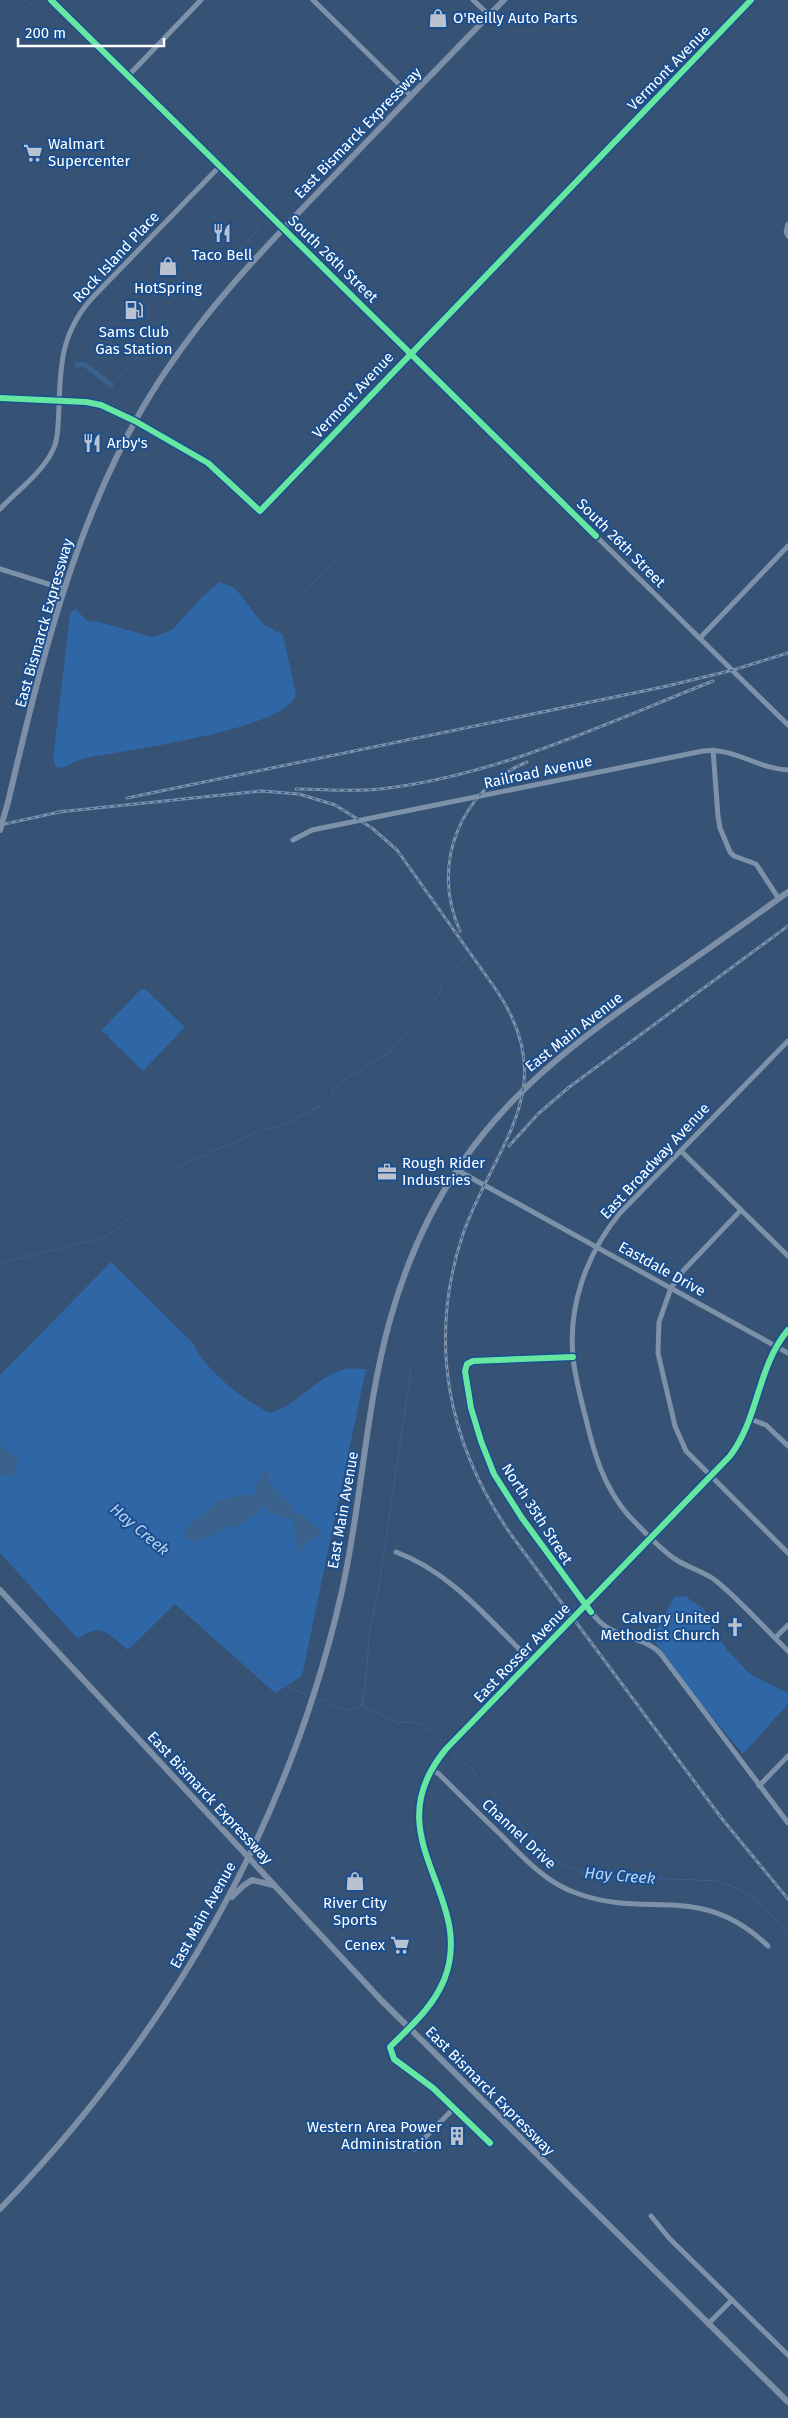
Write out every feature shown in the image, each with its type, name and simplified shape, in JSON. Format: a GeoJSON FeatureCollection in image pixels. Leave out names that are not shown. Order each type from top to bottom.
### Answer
{"type":"FeatureCollection","features":[{"type":"Feature","properties":{"kind":"main road","name":"East Bismarck Expressway"},"geometry":{"type":"LineString","coordinates":[[0,830],[64,589],[93,510],[135,421],[161,378],[196,327],[234,280],[504,0]]}},
{"type":"Feature","properties":{"kind":"main road","name":"East Main Avenue"},"geometry":{"type":"LineString","coordinates":[[0,2209],[62,2141],[119,2071],[188,1969],[225,1905],[249,1858],[302,1730],[330,1639],[352,1543],[370,1426],[390,1320],[418,1242],[457,1170],[500,1113],[552,1062],[588,1034],[788,892]]}},
{"type":"Feature","properties":{"kind":"main road","name":"East Bismarck Expressway"},"geometry":{"type":"LineString","coordinates":[[0,1590],[409,2028],[788,2402]]}},
{"type":"Feature","properties":{"kind":"main road"},"geometry":{"type":"LineString","coordinates":[[225,1905],[248,1882],[257,1880],[275,1886]]}},
{"type":"Feature","properties":{"kind":"street","name":"South 26th Street"},"geometry":{"type":"LineString","coordinates":[[52,0],[788,725]]}},
{"type":"Feature","properties":{"kind":"street"},"geometry":{"type":"LineString","coordinates":[[129,75],[201,0]]}},
{"type":"Feature","properties":{"kind":"street"},"geometry":{"type":"LineString","coordinates":[[313,0],[411,96]]}},
{"type":"Feature","properties":{"kind":"street"},"geometry":{"type":"LineString","coordinates":[[473,0],[489,16]]}},
{"type":"Feature","properties":{"kind":"street","name":"Vermont Avenue"},"geometry":{"type":"LineString","coordinates":[[135,421],[215,468],[260,511],[751,0]]}},
{"type":"Feature","properties":{"kind":"street","name":"Rock Island Place"},"geometry":{"type":"LineString","coordinates":[[0,509],[50,454],[57,436],[63,351],[73,325],[82,310],[220,166]]}},
{"type":"Feature","properties":{"kind":"street"},"geometry":{"type":"LineString","coordinates":[[787,234],[788,224]]}},
{"type":"Feature","properties":{"kind":"street"},"geometry":{"type":"LineString","coordinates":[[0,398],[59,400],[96,404],[135,421]]}},
{"type":"Feature","properties":{"kind":"street"},"geometry":{"type":"LineString","coordinates":[[700,638],[788,546]]}},
{"type":"Feature","properties":{"kind":"street"},"geometry":{"type":"LineString","coordinates":[[0,569],[64,589]]}},
{"type":"Feature","properties":{"kind":"street"},"geometry":{"type":"LineString","coordinates":[[713,750],[719,822],[730,852],[737,857],[756,864],[779,899]]}},
{"type":"Feature","properties":{"kind":"street","name":"Railroad Avenue"},"geometry":{"type":"LineString","coordinates":[[293,840],[312,830],[713,750],[735,754],[768,767],[788,770]]}},
{"type":"Feature","properties":{"kind":"street","name":"East Broadway Avenue"},"geometry":{"type":"LineString","coordinates":[[788,1041],[620,1214],[596,1248],[578,1296],[573,1328],[573,1357],[592,1445],[601,1472],[622,1507],[678,1561],[716,1581],[788,1651]]}},
{"type":"Feature","properties":{"kind":"street"},"geometry":{"type":"LineString","coordinates":[[681,1151],[788,1256]]}},
{"type":"Feature","properties":{"kind":"street","name":"Eastdale Drive"},"geometry":{"type":"LineString","coordinates":[[457,1170],[788,1353]]}},
{"type":"Feature","properties":{"kind":"street"},"geometry":{"type":"LineString","coordinates":[[741,1210],[682,1272],[671,1288],[659,1322],[659,1361],[680,1439],[692,1459],[788,1553]]}},
{"type":"Feature","properties":{"kind":"street","name":"East Rosser Avenue"},"geometry":{"type":"LineString","coordinates":[[454,2108],[433,2088],[392,2056],[390,2047],[409,2028],[437,1994],[446,1977],[451,1953],[451,1931],[447,1913],[426,1858],[420,1831],[421,1798],[432,1770],[449,1746],[711,1477],[734,1451],[750,1418],[766,1366],[776,1346],[788,1330]]}},
{"type":"Feature","properties":{"kind":"street","name":"North 35th Street"},"geometry":{"type":"LineString","coordinates":[[573,1357],[473,1361],[467,1364],[465,1371],[472,1414],[494,1474],[509,1500],[585,1606],[610,1629],[657,1650],[788,1824]]}},
{"type":"Feature","properties":{"kind":"street"},"geometry":{"type":"LineString","coordinates":[[750,1418],[766,1425],[788,1446]]}},
{"type":"Feature","properties":{"kind":"street"},"geometry":{"type":"LineString","coordinates":[[396,1552],[417,1560],[440,1574],[531,1661]]}},
{"type":"Feature","properties":{"kind":"street"},"geometry":{"type":"LineString","coordinates":[[775,1638],[788,1625]]}},
{"type":"Feature","properties":{"kind":"street"},"geometry":{"type":"LineString","coordinates":[[759,1786],[788,1756]]}},
{"type":"Feature","properties":{"kind":"street","name":"Channel Drive"},"geometry":{"type":"LineString","coordinates":[[432,1770],[439,1774],[536,1869],[563,1887],[577,1894],[606,1900],[687,1905],[710,1910],[744,1925],[768,1946]]}},
{"type":"Feature","properties":{"kind":"street"},"geometry":{"type":"LineString","coordinates":[[414,2149],[454,2108],[490,2143]]}},
{"type":"Feature","properties":{"kind":"street"},"geometry":{"type":"LineString","coordinates":[[651,2216],[669,2238],[788,2355]]}},
{"type":"Feature","properties":{"kind":"street"},"geometry":{"type":"LineString","coordinates":[[708,2324],[732,2300]]}},
{"type":"Feature","properties":{"kind":"shaded area"},"geometry":{"type":"Polygon","coordinates":[[[220,582],[235,588],[263,624],[283,635],[296,694],[286,707],[265,718],[201,737],[86,758],[61,768],[56,767],[53,759],[70,614],[75,608],[87,621],[99,622],[153,637],[172,630],[203,596],[220,582]]]}},
{"type":"Feature","properties":{"kind":"shaded area"},"geometry":{"type":"Polygon","coordinates":[[[141,989],[145,989],[185,1027],[143,1071],[106,1033],[101,1031],[141,989]]]}},
{"type":"Feature","properties":{"kind":"shaded area"},"geometry":{"type":"Polygon","coordinates":[[[111,1262],[193,1343],[207,1364],[226,1384],[248,1401],[270,1413],[290,1404],[317,1383],[336,1372],[348,1369],[366,1369],[302,1676],[275,1693],[175,1604],[128,1650],[105,1632],[93,1631],[78,1639],[0,1553],[0,1375],[111,1262]]]}},
{"type":"Feature","properties":{"kind":"shaded area"},"geometry":{"type":"Polygon","coordinates":[[[0,1442],[3,1448],[18,1458],[14,1475],[6,1476],[0,1474],[0,1442]]]}},
{"type":"Feature","properties":{"kind":"shaded area"},"geometry":{"type":"Polygon","coordinates":[[[267,1471],[269,1472],[268,1480],[278,1493],[293,1505],[294,1512],[302,1514],[322,1533],[321,1535],[309,1541],[299,1553],[293,1525],[295,1521],[269,1512],[267,1506],[261,1508],[260,1513],[234,1528],[226,1526],[223,1530],[198,1541],[187,1540],[185,1529],[211,1508],[216,1501],[250,1494],[257,1495],[255,1486],[261,1476],[267,1471]]]}},
{"type":"Feature","properties":{"kind":"shaded area"},"geometry":{"type":"Polygon","coordinates":[[[685,1596],[704,1609],[712,1628],[728,1651],[750,1674],[788,1693],[788,1704],[743,1754],[672,1669],[653,1638],[674,1597],[685,1596]]]}},
{"type":"Feature","properties":{"kind":"waterway"},"geometry":{"type":"LineString","coordinates":[[25,0],[42,13]]}},
{"type":"Feature","properties":{"kind":"waterway"},"geometry":{"type":"LineString","coordinates":[[58,29],[108,78]]}},
{"type":"Feature","properties":{"kind":"waterway"},"geometry":{"type":"LineString","coordinates":[[127,97],[199,170]]}},
{"type":"Feature","properties":{"kind":"waterway"},"geometry":{"type":"LineString","coordinates":[[106,390],[258,230],[215,186]]}},
{"type":"Feature","properties":{"kind":"waterway"},"geometry":{"type":"LineString","coordinates":[[77,365],[84,364],[111,385]]}},
{"type":"Feature","properties":{"kind":"waterway"},"geometry":{"type":"LineString","coordinates":[[273,628],[376,514],[470,425]]}},
{"type":"Feature","properties":{"kind":"waterway"},"geometry":{"type":"LineString","coordinates":[[332,1098],[333,1091],[341,1081],[389,1053],[439,994],[442,985],[465,959]]}},
{"type":"Feature","properties":{"kind":"waterway"},"geometry":{"type":"LineString","coordinates":[[174,1171],[184,1164],[262,1130],[284,1125],[327,1102]]}},
{"type":"Feature","properties":{"kind":"waterway"},"geometry":{"type":"LineString","coordinates":[[0,1263],[105,1237],[116,1230],[170,1176]]}},
{"type":"Feature","properties":{"kind":"waterway"},"geometry":{"type":"LineString","coordinates":[[361,1705],[364,1696],[370,1630],[378,1593],[411,1370]]}},
{"type":"Feature","properties":{"kind":"waterway"},"geometry":{"type":"LineString","coordinates":[[57,1409],[63,1406],[69,1409],[81,1434],[96,1452],[104,1487],[101,1495]]}},
{"type":"Feature","properties":{"kind":"waterway","name":"Hay Creek"},"geometry":{"type":"LineString","coordinates":[[0,1410],[38,1441],[54,1462],[100,1496],[104,1502],[114,1506],[132,1526],[172,1555],[188,1582],[196,1588],[198,1600],[219,1632],[225,1635],[234,1648],[237,1658],[272,1681],[307,1695]]}},
{"type":"Feature","properties":{"kind":"waterway","name":"Hay Creek"},"geometry":{"type":"LineString","coordinates":[[319,1699],[343,1709],[361,1705],[397,1723],[410,1722],[419,1724],[434,1731],[441,1741]]}},
{"type":"Feature","properties":{"kind":"waterway","name":"Hay Creek"},"geometry":{"type":"LineString","coordinates":[[453,1753],[473,1770],[479,1780],[500,1799],[533,1840],[567,1867],[599,1876],[718,1881],[741,1890],[761,1904],[788,1934]]}},
{"type":"Feature","properties":{"kind":"railway"},"geometry":{"type":"LineString","coordinates":[[127,798],[663,687],[733,670],[788,653]]}},
{"type":"Feature","properties":{"kind":"railway"},"geometry":{"type":"LineString","coordinates":[[296,789],[370,790],[466,773],[591,731],[713,681]]}},
{"type":"Feature","properties":{"kind":"railway"},"geometry":{"type":"LineString","coordinates":[[460,931],[452,906],[448,881],[450,856],[457,832],[468,810],[484,791],[504,774],[527,762]]}},
{"type":"Feature","properties":{"kind":"railway"},"geometry":{"type":"LineString","coordinates":[[58,812],[261,791],[299,794],[335,805],[372,828],[397,850],[497,991],[516,1026],[524,1058],[523,1087],[516,1116],[505,1144],[476,1202],[463,1234],[452,1274],[446,1314],[446,1353],[450,1391],[459,1429],[472,1465],[490,1501],[512,1536],[723,1820],[788,1899]]}},
{"type":"Feature","properties":{"kind":"railway"},"geometry":{"type":"LineString","coordinates":[[0,825],[64,811]]}},
{"type":"Feature","properties":{"kind":"railway"},"geometry":{"type":"LineString","coordinates":[[509,1146],[538,1114],[568,1088],[788,926]]}},
{"type":"Feature","properties":{"kind":"cycle path"},"geometry":{"type":"LineString","coordinates":[[51,0],[596,536]]}},
{"type":"Feature","properties":{"kind":"cycle path"},"geometry":{"type":"LineString","coordinates":[[0,398],[86,402],[101,405],[135,421],[208,463],[260,511],[751,0]]}},
{"type":"Feature","properties":{"kind":"cycle path"},"geometry":{"type":"LineString","coordinates":[[490,2143],[433,2088],[394,2059],[390,2047],[421,2016],[434,1999],[444,1980],[451,1949],[448,1921],[422,1839],[419,1811],[426,1781],[446,1749],[730,1456],[740,1441],[747,1425],[770,1360],[788,1330]]}},
{"type":"Feature","properties":{"kind":"cycle path"},"geometry":{"type":"LineString","coordinates":[[573,1357],[473,1361],[467,1364],[465,1371],[471,1408],[494,1474],[522,1518],[591,1612]]}},
{"type":"Feature","properties":{"kind":"place","name":"O'Reilly Auto Parts"},"geometry":{"type":"Point","coordinates":[438,18]}},
{"type":"Feature","properties":{"kind":"place","name":"Walmart Supercenter"},"geometry":{"type":"Point","coordinates":[33,153]}},
{"type":"Feature","properties":{"kind":"place","name":"Taco Bell"},"geometry":{"type":"Point","coordinates":[222,233]}},
{"type":"Feature","properties":{"kind":"place","name":"HotSpring"},"geometry":{"type":"Point","coordinates":[168,266]}},
{"type":"Feature","properties":{"kind":"place","name":"Sams Club Gas Station"},"geometry":{"type":"Point","coordinates":[134,310]}},
{"type":"Feature","properties":{"kind":"place","name":"Arby's"},"geometry":{"type":"Point","coordinates":[92,443]}},
{"type":"Feature","properties":{"kind":"place","name":"Rough Rider Industries"},"geometry":{"type":"Point","coordinates":[387,1172]}},
{"type":"Feature","properties":{"kind":"place","name":"Calvary United Methodist Church"},"geometry":{"type":"Point","coordinates":[735,1627]}},
{"type":"Feature","properties":{"kind":"place","name":"River City Sports"},"geometry":{"type":"Point","coordinates":[355,1881]}},
{"type":"Feature","properties":{"kind":"place","name":"Cenex"},"geometry":{"type":"Point","coordinates":[400,1945]}},
{"type":"Feature","properties":{"kind":"place","name":"Western Area Power Administration"},"geometry":{"type":"Point","coordinates":[457,2136]}}]}
